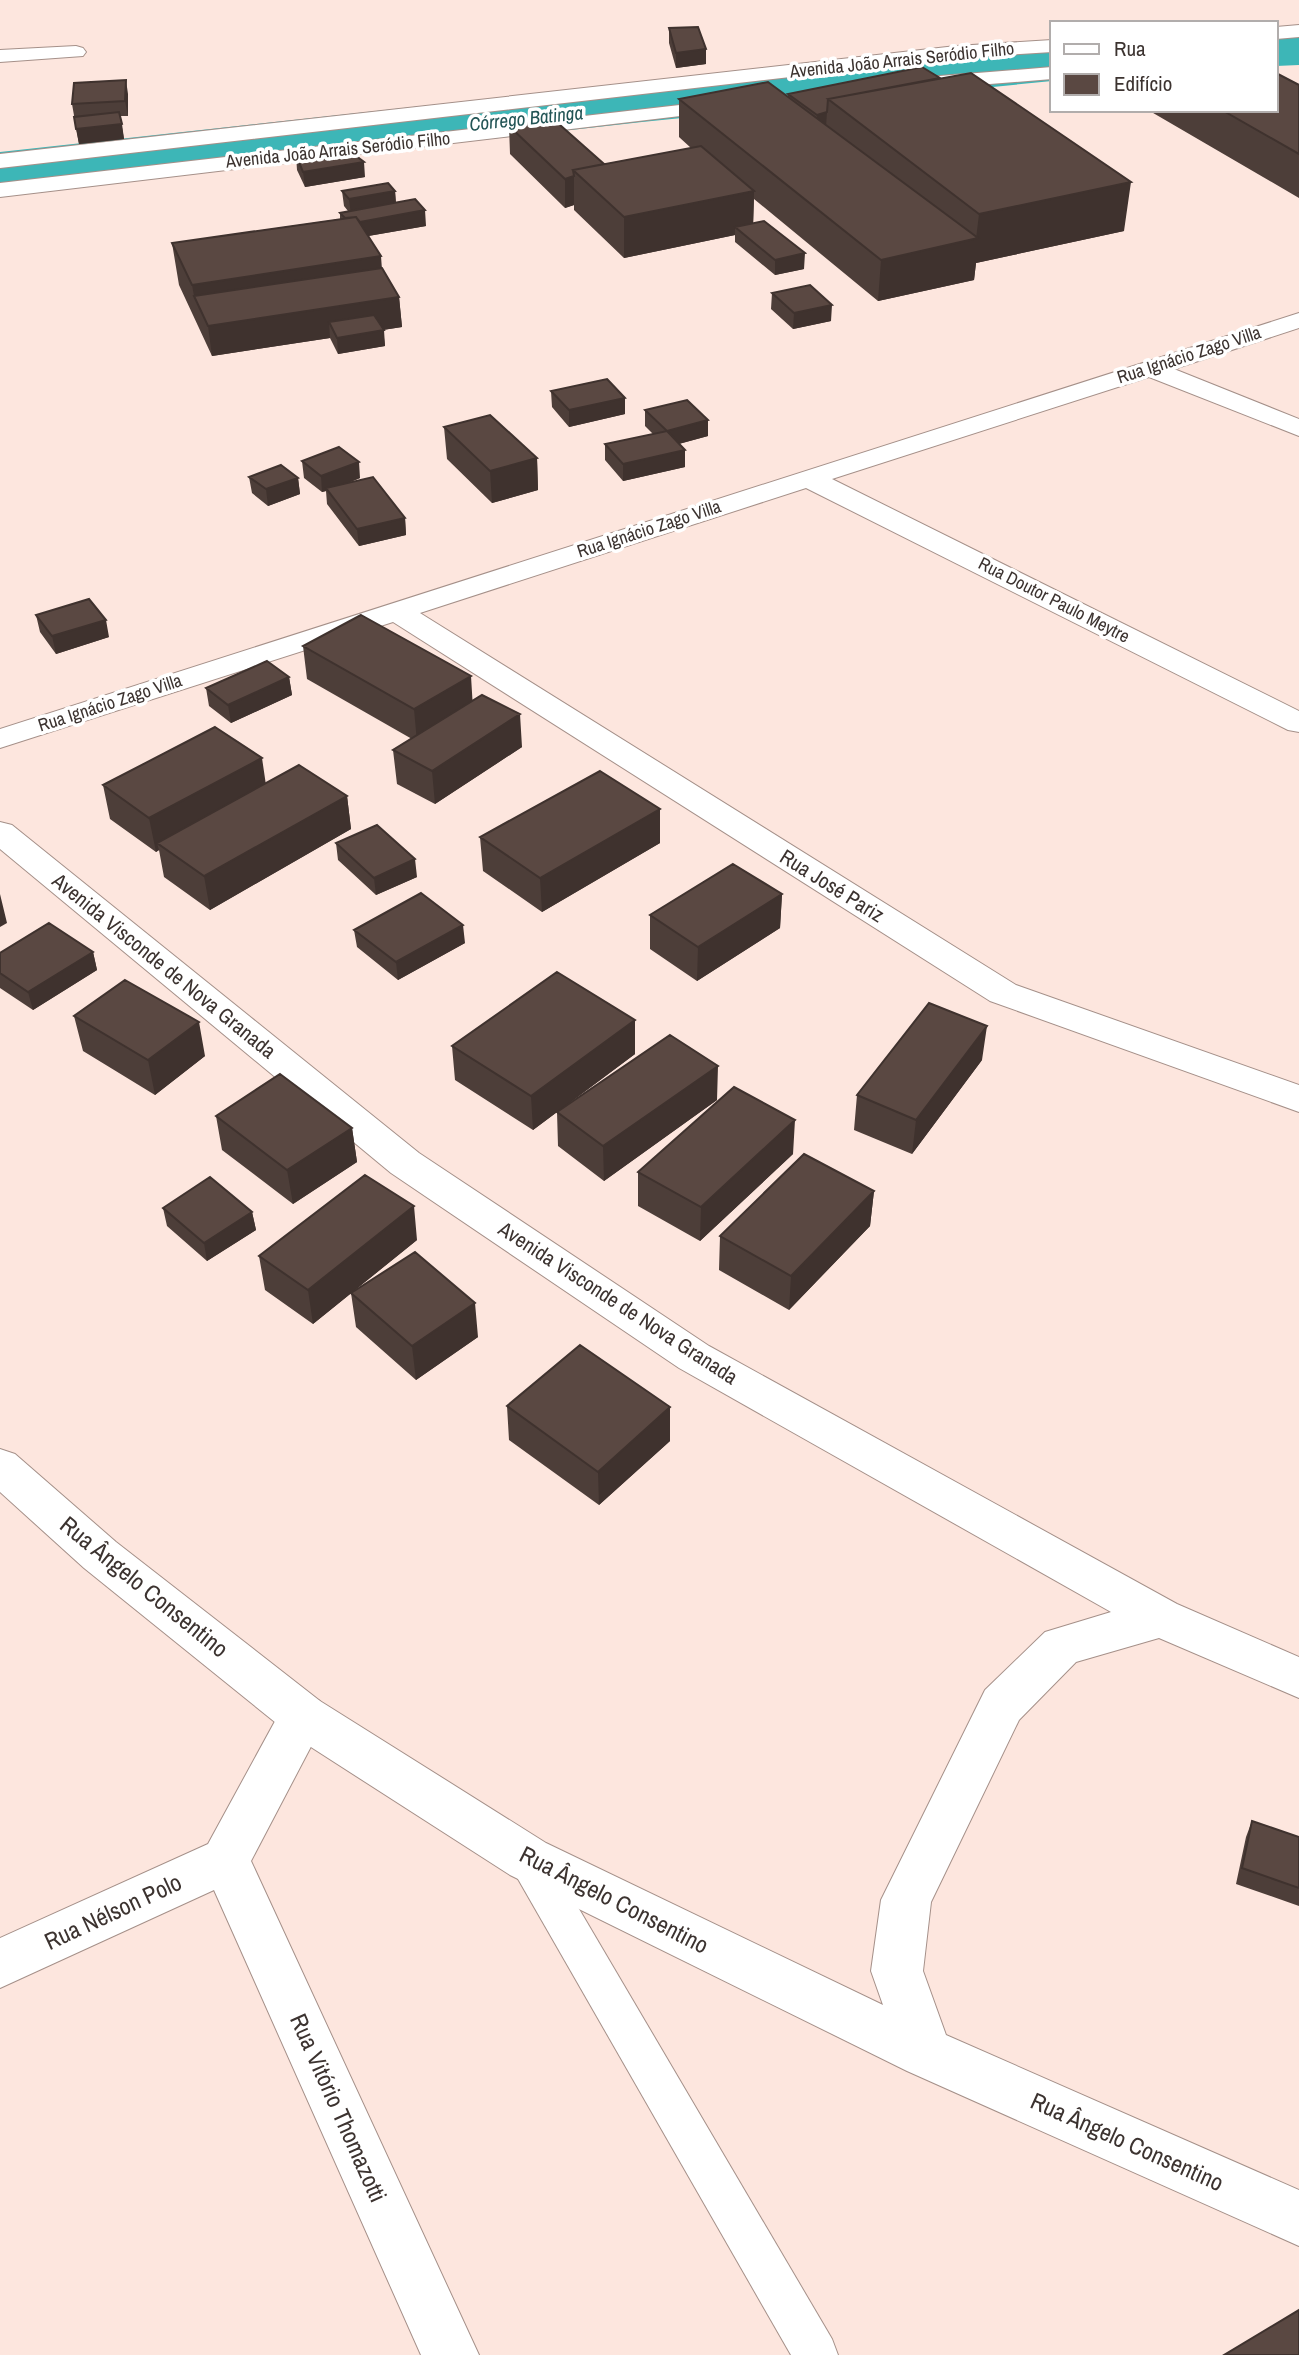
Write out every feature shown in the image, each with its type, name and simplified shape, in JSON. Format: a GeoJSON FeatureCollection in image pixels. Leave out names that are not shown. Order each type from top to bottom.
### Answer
{"type":"FeatureCollection","features":[{"type":"Feature","properties":{"kind":"main road"},"geometry":{"type":"LineString","coordinates":[[1278,33],[1299,31]]}},
{"type":"Feature","properties":{"kind":"main road","name":"Avenida João Arrais Seródio Filho"},"geometry":{"type":"LineString","coordinates":[[0,161],[956,52],[1050,46]]}},
{"type":"Feature","properties":{"kind":"main road"},"geometry":{"type":"LineString","coordinates":[[0,56],[76,52]]}},
{"type":"Feature","properties":{"kind":"main road","name":"Avenida João Arrais Seródio Filho"},"geometry":{"type":"LineString","coordinates":[[899,86],[1050,73]]}},
{"type":"Feature","properties":{"kind":"main road","name":"Avenida João Arrais Seródio Filho"},"geometry":{"type":"LineString","coordinates":[[0,190],[748,103]]}},
{"type":"Feature","properties":{"kind":"main road","name":"Rua Ignácio Zago Villa"},"geometry":{"type":"LineString","coordinates":[[0,739],[1299,320]]}},
{"type":"Feature","properties":{"kind":"main road"},"geometry":{"type":"LineString","coordinates":[[1150,368],[1299,428]]}},
{"type":"Feature","properties":{"kind":"main road","name":"Rua Doutor Paulo Meytre"},"geometry":{"type":"LineString","coordinates":[[808,478],[1299,723]]}},
{"type":"Feature","properties":{"kind":"main road","name":"Rua José Pariz"},"geometry":{"type":"LineString","coordinates":[[396,611],[1003,993],[1299,1100]]}},
{"type":"Feature","properties":{"kind":"main road","name":"Avenida Visconde de Nova Granada"},"geometry":{"type":"LineString","coordinates":[[0,832],[405,1163],[694,1357],[1161,1618],[1299,1678]]}},
{"type":"Feature","properties":{"kind":"main road","name":"Rua Ângelo Consentino"},"geometry":{"type":"LineString","coordinates":[[0,1466],[100,1555],[303,1716],[528,1859],[926,2053],[1299,2218]]}},
{"type":"Feature","properties":{"kind":"main road"},"geometry":{"type":"LineString","coordinates":[[926,2053],[897,1971],[906,1900],[1002,1704],[1061,1646],[1161,1618]]}},
{"type":"Feature","properties":{"kind":"main road"},"geometry":{"type":"LineString","coordinates":[[226,1860],[303,1716]]}},
{"type":"Feature","properties":{"kind":"main road","name":"Rua Nélson Polo"},"geometry":{"type":"LineString","coordinates":[[0,1964],[226,1860]]}},
{"type":"Feature","properties":{"kind":"main road","name":"Rua Vitório Thomazotti"},"geometry":{"type":"LineString","coordinates":[[226,1860],[450,2355]]}},
{"type":"Feature","properties":{"kind":"lane"},"geometry":{"type":"LineString","coordinates":[[528,1859],[816,2355]]}},
{"type":"Feature","properties":{"kind":"building"},"geometry":{"type":"Polygon","coordinates":[[[698,27],[706,49],[676,53],[669,28],[698,27]]]}},
{"type":"Feature","properties":{"kind":"building"},"geometry":{"type":"Polygon","coordinates":[[[922,67],[940,78],[828,99],[827,112],[817,115],[788,94],[922,67]]]}},
{"type":"Feature","properties":{"kind":"building"},"geometry":{"type":"Polygon","coordinates":[[[971,73],[1131,182],[979,214],[828,99],[971,73]]]}},
{"type":"Feature","properties":{"kind":"building"},"geometry":{"type":"Polygon","coordinates":[[[1278,74],[1299,85],[1299,154],[1226,112],[1278,112],[1278,74]]]}},
{"type":"Feature","properties":{"kind":"building"},"geometry":{"type":"Polygon","coordinates":[[[126,80],[125,101],[72,104],[74,83],[126,80]]]}},
{"type":"Feature","properties":{"kind":"building"},"geometry":{"type":"Polygon","coordinates":[[[768,82],[978,238],[881,260],[679,99],[768,82]]]}},
{"type":"Feature","properties":{"kind":"building"},"geometry":{"type":"Polygon","coordinates":[[[119,112],[122,124],[76,129],[74,117],[119,112]]]}},
{"type":"Feature","properties":{"kind":"building"},"geometry":{"type":"Polygon","coordinates":[[[551,117],[604,164],[573,170],[574,176],[565,179],[509,126],[551,117]]]}},
{"type":"Feature","properties":{"kind":"building"},"geometry":{"type":"Polygon","coordinates":[[[701,146],[754,191],[624,217],[573,170],[701,146]]]}},
{"type":"Feature","properties":{"kind":"building"},"geometry":{"type":"Polygon","coordinates":[[[347,149],[364,162],[303,172],[296,155],[347,149]]]}},
{"type":"Feature","properties":{"kind":"building"},"geometry":{"type":"Polygon","coordinates":[[[388,183],[395,191],[349,199],[342,191],[388,183]]]}},
{"type":"Feature","properties":{"kind":"building"},"geometry":{"type":"Polygon","coordinates":[[[415,199],[425,210],[360,222],[356,217],[345,218],[340,213],[415,199]]]}},
{"type":"Feature","properties":{"kind":"building"},"geometry":{"type":"Polygon","coordinates":[[[356,217],[381,256],[192,285],[172,243],[356,217]]]}},
{"type":"Feature","properties":{"kind":"building"},"geometry":{"type":"Polygon","coordinates":[[[764,221],[805,253],[775,260],[735,227],[764,221]]]}},
{"type":"Feature","properties":{"kind":"building"},"geometry":{"type":"Polygon","coordinates":[[[382,268],[399,297],[208,326],[194,296],[382,268]]]}},
{"type":"Feature","properties":{"kind":"building"},"geometry":{"type":"Polygon","coordinates":[[[810,285],[832,305],[794,313],[772,293],[810,285]]]}},
{"type":"Feature","properties":{"kind":"building"},"geometry":{"type":"Polygon","coordinates":[[[374,315],[384,330],[337,338],[329,322],[374,315]]]}},
{"type":"Feature","properties":{"kind":"building"},"geometry":{"type":"Polygon","coordinates":[[[607,379],[625,398],[569,410],[551,391],[607,379]]]}},
{"type":"Feature","properties":{"kind":"building"},"geometry":{"type":"Polygon","coordinates":[[[687,400],[708,420],[667,431],[645,410],[687,400]]]}},
{"type":"Feature","properties":{"kind":"building"},"geometry":{"type":"Polygon","coordinates":[[[490,415],[537,458],[490,471],[444,427],[490,415]]]}},
{"type":"Feature","properties":{"kind":"building"},"geometry":{"type":"Polygon","coordinates":[[[667,431],[685,450],[623,464],[605,444],[667,431]]]}},
{"type":"Feature","properties":{"kind":"building"},"geometry":{"type":"Polygon","coordinates":[[[339,447],[359,462],[321,476],[302,461],[339,447]]]}},
{"type":"Feature","properties":{"kind":"building"},"geometry":{"type":"Polygon","coordinates":[[[281,465],[298,478],[266,489],[249,477],[281,465]]]}},
{"type":"Feature","properties":{"kind":"building"},"geometry":{"type":"Polygon","coordinates":[[[373,477],[405,518],[357,529],[326,488],[373,477]]]}},
{"type":"Feature","properties":{"kind":"building"},"geometry":{"type":"Polygon","coordinates":[[[89,599],[106,620],[52,636],[36,615],[89,599]]]}},
{"type":"Feature","properties":{"kind":"building"},"geometry":{"type":"Polygon","coordinates":[[[361,615],[471,676],[414,709],[303,646],[361,615]]]}},
{"type":"Feature","properties":{"kind":"building"},"geometry":{"type":"Polygon","coordinates":[[[267,661],[289,677],[228,705],[206,688],[267,661]]]}},
{"type":"Feature","properties":{"kind":"building"},"geometry":{"type":"Polygon","coordinates":[[[482,695],[520,714],[432,771],[393,750],[482,695]]]}},
{"type":"Feature","properties":{"kind":"building"},"geometry":{"type":"Polygon","coordinates":[[[215,727],[262,758],[149,818],[103,785],[215,727]]]}},
{"type":"Feature","properties":{"kind":"building"},"geometry":{"type":"Polygon","coordinates":[[[299,765],[347,796],[204,876],[157,843],[299,765]]]}},
{"type":"Feature","properties":{"kind":"building"},"geometry":{"type":"Polygon","coordinates":[[[600,771],[660,809],[540,878],[480,837],[600,771]]]}},
{"type":"Feature","properties":{"kind":"building"},"geometry":{"type":"Polygon","coordinates":[[[377,825],[415,859],[374,878],[336,843],[377,825]]]}},
{"type":"Feature","properties":{"kind":"building"},"geometry":{"type":"Polygon","coordinates":[[[733,864],[782,894],[698,947],[650,915],[733,864]]]}},
{"type":"Feature","properties":{"kind":"building"},"geometry":{"type":"Polygon","coordinates":[[[421,893],[463,925],[396,962],[354,930],[421,893]]]}},
{"type":"Feature","properties":{"kind":"building"},"geometry":{"type":"Polygon","coordinates":[[[49,923],[93,952],[28,992],[0,973],[0,953],[49,923]]]}},
{"type":"Feature","properties":{"kind":"building"},"geometry":{"type":"Polygon","coordinates":[[[557,972],[635,1020],[531,1096],[452,1046],[557,972]]]}},
{"type":"Feature","properties":{"kind":"building"},"geometry":{"type":"Polygon","coordinates":[[[125,980],[199,1022],[148,1060],[74,1016],[125,980]]]}},
{"type":"Feature","properties":{"kind":"building"},"geometry":{"type":"Polygon","coordinates":[[[929,1003],[987,1026],[916,1120],[857,1095],[929,1003]]]}},
{"type":"Feature","properties":{"kind":"building"},"geometry":{"type":"Polygon","coordinates":[[[670,1035],[718,1066],[603,1146],[557,1112],[670,1035]]]}},
{"type":"Feature","properties":{"kind":"building"},"geometry":{"type":"Polygon","coordinates":[[[280,1074],[352,1128],[287,1170],[216,1116],[280,1074]]]}},
{"type":"Feature","properties":{"kind":"building"},"geometry":{"type":"Polygon","coordinates":[[[734,1087],[795,1120],[701,1207],[638,1172],[734,1087]]]}},
{"type":"Feature","properties":{"kind":"building"},"geometry":{"type":"Polygon","coordinates":[[[804,1154],[874,1191],[791,1276],[720,1236],[804,1154]]]}},
{"type":"Feature","properties":{"kind":"building"},"geometry":{"type":"Polygon","coordinates":[[[365,1175],[414,1206],[308,1290],[259,1256],[365,1175]]]}},
{"type":"Feature","properties":{"kind":"building"},"geometry":{"type":"Polygon","coordinates":[[[210,1177],[252,1212],[204,1243],[163,1208],[210,1177]]]}},
{"type":"Feature","properties":{"kind":"building"},"geometry":{"type":"Polygon","coordinates":[[[415,1252],[475,1303],[412,1346],[351,1293],[415,1252]]]}},
{"type":"Feature","properties":{"kind":"building"},"geometry":{"type":"Polygon","coordinates":[[[580,1345],[670,1407],[598,1472],[507,1406],[580,1345]]]}},
{"type":"Feature","properties":{"kind":"building"},"geometry":{"type":"Polygon","coordinates":[[[1252,1821],[1299,1837],[1299,1888],[1242,1868],[1252,1821]]]}},
{"type":"Feature","properties":{"kind":"building"},"geometry":{"type":"Polygon","coordinates":[[[1299,2310],[1299,2355],[1224,2355],[1299,2310]]]}},
{"type":"Feature","properties":{"kind":"waterway","name":"Córrego Batinga"},"geometry":{"type":"LineString","coordinates":[[1278,47],[1299,46]]}},
{"type":"Feature","properties":{"kind":"waterway","name":"Córrego Batinga"},"geometry":{"type":"LineString","coordinates":[[0,173],[642,102],[1050,62]]}}]}
